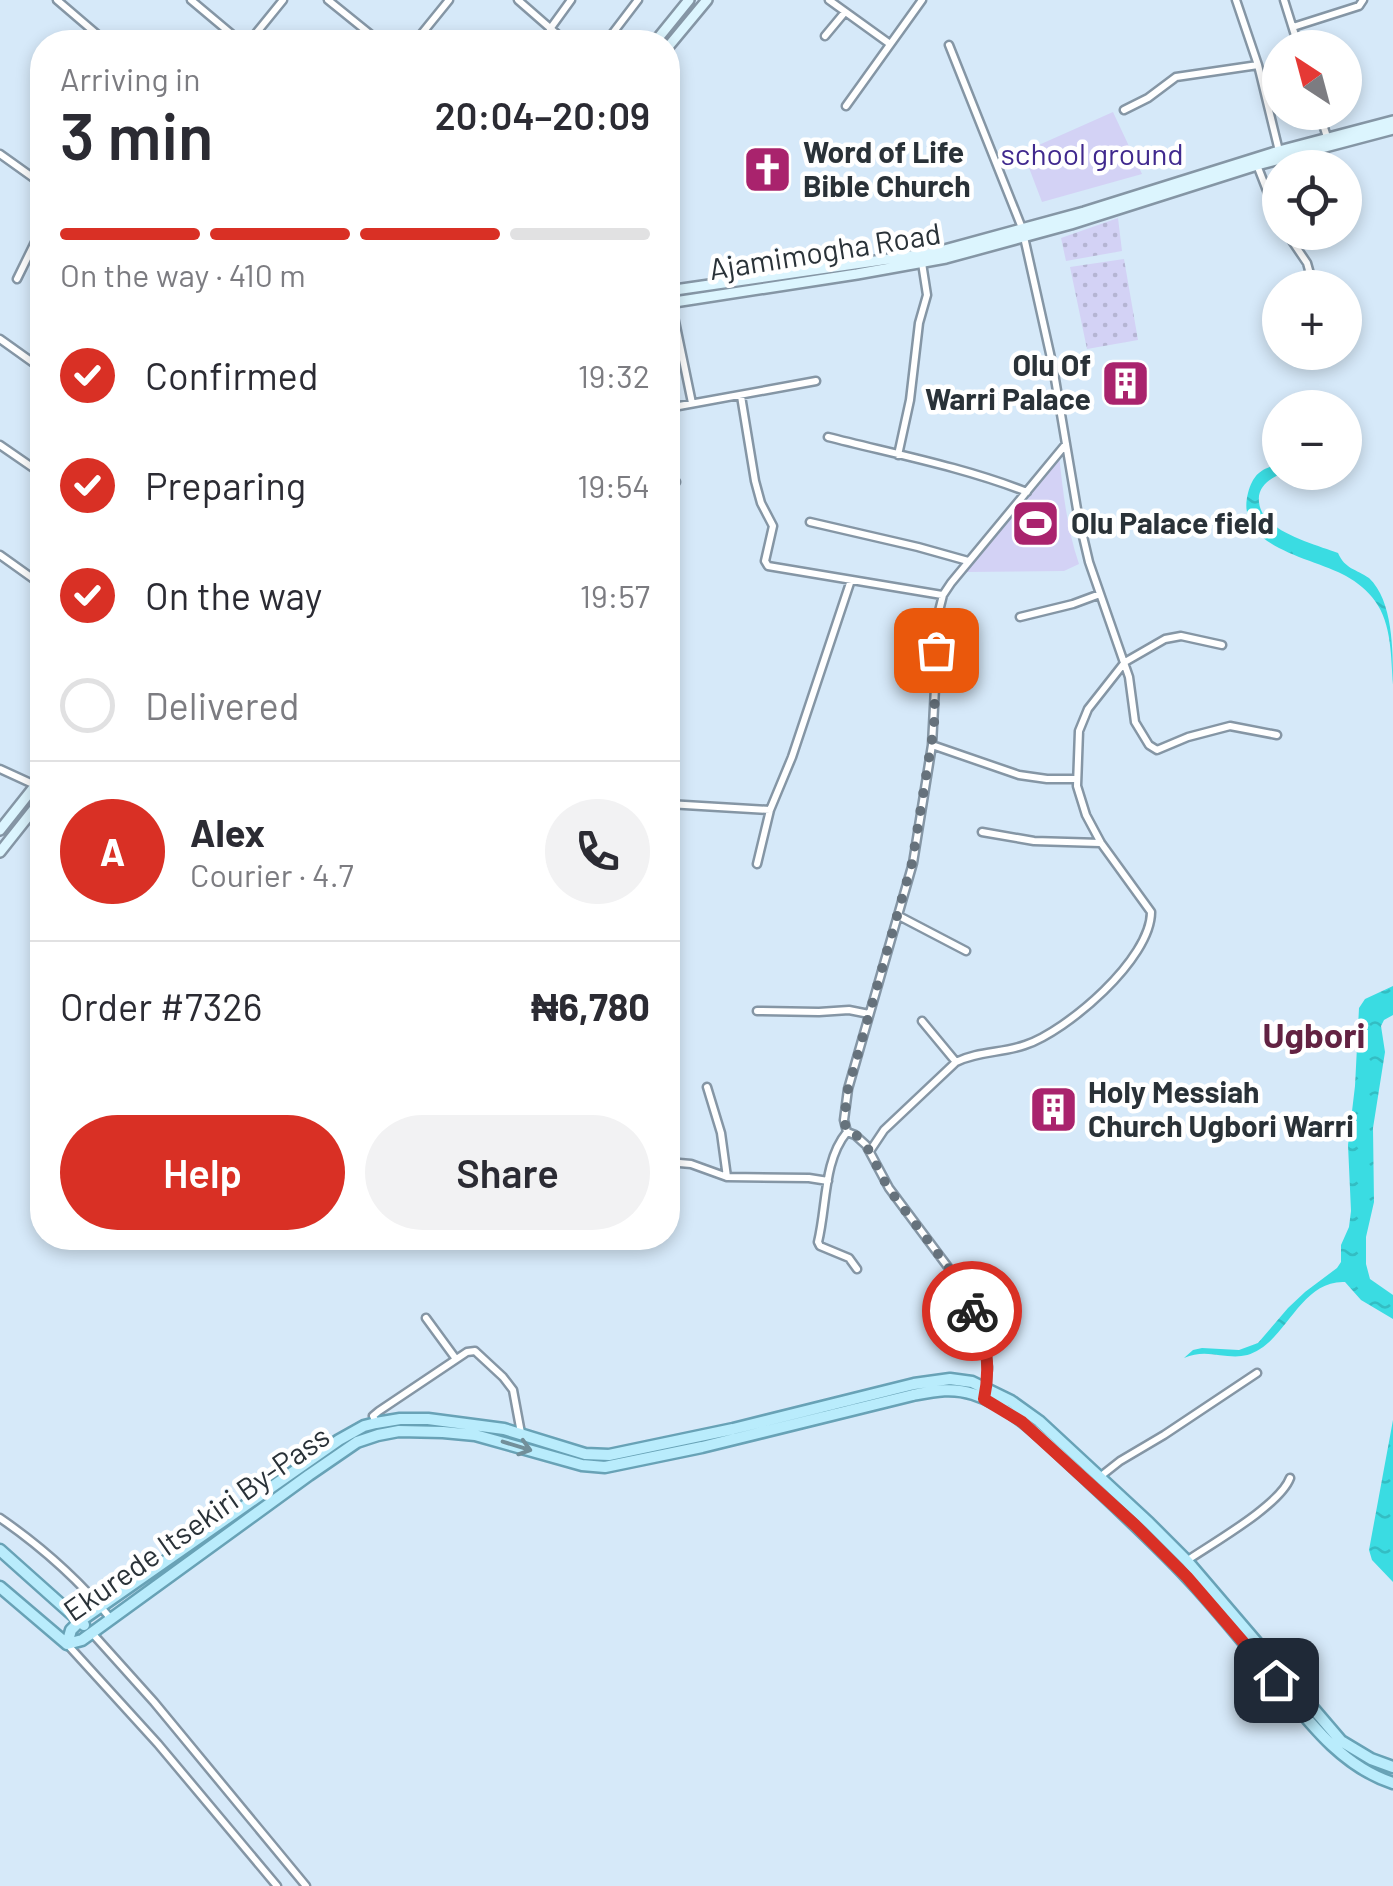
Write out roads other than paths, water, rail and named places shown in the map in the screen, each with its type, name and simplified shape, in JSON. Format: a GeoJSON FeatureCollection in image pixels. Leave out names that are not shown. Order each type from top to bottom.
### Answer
{"type":"FeatureCollection","features":[{"type":"Feature","properties":{"kind":"main road"},"geometry":{"type":"LineString","coordinates":[[664,30],[690,0]]}},
{"type":"Feature","properties":{"kind":"main road"},"geometry":{"type":"LineString","coordinates":[[680,33],[707,0]]}},
{"type":"Feature","properties":{"kind":"main road","name":"Ajamimogha Road"},"geometry":{"type":"LineString","coordinates":[[1282,150],[1393,121]]}},
{"type":"Feature","properties":{"kind":"main road","name":"Ajamimogha Road"},"geometry":{"type":"LineString","coordinates":[[680,297],[922,263],[1393,129]]}},
{"type":"Feature","properties":{"kind":"main road","name":"Ajamimogha Road"},"geometry":{"type":"LineString","coordinates":[[680,297],[1023,233],[1262,156]]}},
{"type":"Feature","properties":{"kind":"main road"},"geometry":{"type":"LineString","coordinates":[[0,830],[30,792]]}},
{"type":"Feature","properties":{"kind":"main road"},"geometry":{"type":"LineString","coordinates":[[0,852],[30,815]]}},
{"type":"Feature","properties":{"kind":"main road","name":"Ekurede Itsekiri By-Pass"},"geometry":{"type":"LineString","coordinates":[[67,1644],[80,1621],[364,1426],[400,1419],[482,1424],[586,1454],[609,1456],[914,1384],[950,1379],[972,1382],[1051,1446],[1148,1538],[1216,1610],[1335,1750],[1369,1773],[1393,1783]]}},
{"type":"Feature","properties":{"kind":"main road","name":"Ekurede Itsekiri By-Pass"},"geometry":{"type":"LineString","coordinates":[[67,1644],[82,1640],[357,1442],[378,1435],[398,1431],[475,1436],[582,1465],[605,1466],[944,1389],[960,1390],[986,1393],[1038,1420],[1187,1561],[1341,1741],[1370,1760],[1393,1767]]}},
{"type":"Feature","properties":{"kind":"main road"},"geometry":{"type":"LineString","coordinates":[[0,1550],[92,1633]]}},
{"type":"Feature","properties":{"kind":"main road"},"geometry":{"type":"LineString","coordinates":[[0,1587],[67,1644]]}},
{"type":"Feature","properties":{"kind":"street"},"geometry":{"type":"LineString","coordinates":[[57,0],[92,30]]}},
{"type":"Feature","properties":{"kind":"street"},"geometry":{"type":"LineString","coordinates":[[190,0],[226,30]]}},
{"type":"Feature","properties":{"kind":"street"},"geometry":{"type":"LineString","coordinates":[[259,30],[283,0]]}},
{"type":"Feature","properties":{"kind":"street"},"geometry":{"type":"LineString","coordinates":[[425,30],[450,0]]}},
{"type":"Feature","properties":{"kind":"street"},"geometry":{"type":"LineString","coordinates":[[518,0],[552,30]]}},
{"type":"Feature","properties":{"kind":"street"},"geometry":{"type":"LineString","coordinates":[[550,28],[571,0]]}},
{"type":"Feature","properties":{"kind":"street"},"geometry":{"type":"LineString","coordinates":[[615,30],[638,0]]}},
{"type":"Feature","properties":{"kind":"street"},"geometry":{"type":"LineString","coordinates":[[829,0],[890,44]]}},
{"type":"Feature","properties":{"kind":"street"},"geometry":{"type":"LineString","coordinates":[[846,106],[922,0]]}},
{"type":"Feature","properties":{"kind":"street"},"geometry":{"type":"LineString","coordinates":[[1236,0],[1258,65],[1278,150]]}},
{"type":"Feature","properties":{"kind":"street"},"geometry":{"type":"LineString","coordinates":[[1284,0],[1294,30]]}},
{"type":"Feature","properties":{"kind":"street"},"geometry":{"type":"LineString","coordinates":[[1293,27],[1359,6],[1364,0]]}},
{"type":"Feature","properties":{"kind":"street"},"geometry":{"type":"LineString","coordinates":[[331,1],[366,30]]}},
{"type":"Feature","properties":{"kind":"street"},"geometry":{"type":"LineString","coordinates":[[825,36],[845,12]]}},
{"type":"Feature","properties":{"kind":"street"},"geometry":{"type":"LineString","coordinates":[[948,45],[1023,233],[1054,367],[1085,546],[1124,662],[1136,722],[1156,750],[1230,726],[1277,734]]}},
{"type":"Feature","properties":{"kind":"street"},"geometry":{"type":"LineString","coordinates":[[1124,110],[1148,98],[1176,76],[1258,65]]}},
{"type":"Feature","properties":{"kind":"street"},"geometry":{"type":"LineString","coordinates":[[1325,130],[1327,137]]}},
{"type":"Feature","properties":{"kind":"street"},"geometry":{"type":"LineString","coordinates":[[0,154],[30,175]]}},
{"type":"Feature","properties":{"kind":"street"},"geometry":{"type":"LineString","coordinates":[[1257,165],[1262,178]]}},
{"type":"Feature","properties":{"kind":"street"},"geometry":{"type":"LineString","coordinates":[[17,278],[30,252]]}},
{"type":"Feature","properties":{"kind":"street"},"geometry":{"type":"LineString","coordinates":[[898,455],[927,295],[922,263]]}},
{"type":"Feature","properties":{"kind":"street"},"geometry":{"type":"LineString","coordinates":[[0,340],[30,360]]}},
{"type":"Feature","properties":{"kind":"street"},"geometry":{"type":"LineString","coordinates":[[680,349],[692,403]]}},
{"type":"Feature","properties":{"kind":"street"},"geometry":{"type":"LineString","coordinates":[[680,406],[816,381]]}},
{"type":"Feature","properties":{"kind":"street"},"geometry":{"type":"LineString","coordinates":[[741,396],[755,481],[772,526],[766,564],[781,570],[943,595]]}},
{"type":"Feature","properties":{"kind":"street"},"geometry":{"type":"LineString","coordinates":[[828,437],[990,478],[1027,492]]}},
{"type":"Feature","properties":{"kind":"street"},"geometry":{"type":"LineString","coordinates":[[986,1393],[988,1367],[980,1321],[948,1267],[888,1188],[870,1151],[862,1140],[847,1132],[844,1120],[848,1089],[912,863],[932,745],[938,610],[943,595],[968,561],[1066,444]]}},
{"type":"Feature","properties":{"kind":"street"},"geometry":{"type":"LineString","coordinates":[[0,446],[30,466]]}},
{"type":"Feature","properties":{"kind":"street"},"geometry":{"type":"LineString","coordinates":[[810,522],[968,561]]}},
{"type":"Feature","properties":{"kind":"street"},"geometry":{"type":"LineString","coordinates":[[0,554],[30,576]]}},
{"type":"Feature","properties":{"kind":"street"},"geometry":{"type":"LineString","coordinates":[[757,864],[770,810],[792,757],[851,580]]}},
{"type":"Feature","properties":{"kind":"street"},"geometry":{"type":"LineString","coordinates":[[1020,617],[1100,594]]}},
{"type":"Feature","properties":{"kind":"street"},"geometry":{"type":"LineString","coordinates":[[870,1151],[884,1130],[956,1062],[1022,1047],[1043,1038],[1119,978],[1151,917],[1086,815],[1077,779],[1079,731],[1088,709],[1124,662],[1165,640],[1182,636],[1222,646]]}},
{"type":"Feature","properties":{"kind":"street"},"geometry":{"type":"LineString","coordinates":[[932,745],[1019,775],[1047,780],[1077,779]]}},
{"type":"Feature","properties":{"kind":"street"},"geometry":{"type":"LineString","coordinates":[[0,768],[30,778]]}},
{"type":"Feature","properties":{"kind":"street"},"geometry":{"type":"LineString","coordinates":[[680,805],[770,810]]}},
{"type":"Feature","properties":{"kind":"street"},"geometry":{"type":"LineString","coordinates":[[982,832],[1034,841],[1101,843]]}},
{"type":"Feature","properties":{"kind":"street"},"geometry":{"type":"LineString","coordinates":[[899,916],[966,951]]}},
{"type":"Feature","properties":{"kind":"street"},"geometry":{"type":"LineString","coordinates":[[757,1011],[848,1010],[869,1014]]}},
{"type":"Feature","properties":{"kind":"street"},"geometry":{"type":"LineString","coordinates":[[922,1021],[956,1062]]}},
{"type":"Feature","properties":{"kind":"street"},"geometry":{"type":"LineString","coordinates":[[707,1087],[721,1133],[727,1176]]}},
{"type":"Feature","properties":{"kind":"street"},"geometry":{"type":"LineString","coordinates":[[847,1132],[837,1144],[818,1242],[849,1258],[857,1269]]}},
{"type":"Feature","properties":{"kind":"street"},"geometry":{"type":"LineString","coordinates":[[680,1163],[727,1176],[828,1181]]}},
{"type":"Feature","properties":{"kind":"street"},"geometry":{"type":"LineString","coordinates":[[426,1318],[456,1359]]}},
{"type":"Feature","properties":{"kind":"street"},"geometry":{"type":"LineString","coordinates":[[376,1423],[374,1416],[379,1411],[475,1350],[513,1390],[521,1434]]}},
{"type":"Feature","properties":{"kind":"street"},"geometry":{"type":"LineString","coordinates":[[1101,1476],[1257,1373]]}},
{"type":"Feature","properties":{"kind":"street"},"geometry":{"type":"LineString","coordinates":[[1187,1561],[1282,1494],[1290,1478]]}},
{"type":"Feature","properties":{"kind":"street"},"geometry":{"type":"LineString","coordinates":[[0,1518],[63,1567],[111,1619]]}},
{"type":"Feature","properties":{"kind":"street"},"geometry":{"type":"LineString","coordinates":[[92,1633],[306,1886]]}},
{"type":"Feature","properties":{"kind":"street"},"geometry":{"type":"LineString","coordinates":[[67,1644],[158,1744],[277,1886]]}},
{"type":"Feature","properties":{"kind":"water"},"geometry":{"type":"Polygon","coordinates":[[[1262,471],[1259,502],[1269,521],[1291,535],[1338,553],[1347,566],[1369,578],[1377,588],[1390,627],[1393,685],[1388,631],[1381,610],[1369,594],[1346,576],[1279,548],[1253,526],[1247,512],[1248,493],[1262,471]]]}},
{"type":"Feature","properties":{"kind":"water"},"geometry":{"type":"Polygon","coordinates":[[[1393,986],[1393,1015],[1381,1026],[1385,1052],[1373,1128],[1374,1202],[1366,1237],[1366,1264],[1370,1279],[1393,1295],[1393,1319],[1361,1300],[1345,1282],[1331,1284],[1308,1298],[1260,1349],[1241,1356],[1204,1354],[1184,1358],[1202,1348],[1239,1350],[1258,1343],[1288,1308],[1341,1262],[1341,1245],[1351,1211],[1348,1145],[1359,1008],[1365,999],[1393,986]]]}},
{"type":"Feature","properties":{"kind":"water"},"geometry":{"type":"Polygon","coordinates":[[[1393,1420],[1393,1582],[1372,1560],[1369,1550],[1393,1420]]]}},
{"type":"Feature","properties":{"kind":"place","name":"Word of Life Bible Church"},"geometry":{"type":"Point","coordinates":[768,170]}},
{"type":"Feature","properties":{"kind":"place","name":"Olu Of Warri Palace"},"geometry":{"type":"Point","coordinates":[1126,383]}},
{"type":"Feature","properties":{"kind":"place","name":"Olu Palace field"},"geometry":{"type":"Point","coordinates":[1036,524]}},
{"type":"Feature","properties":{"kind":"place","name":"Holy Messiah Church Ugbori Warri"},"geometry":{"type":"Point","coordinates":[1053,1110]}},
{"type":"Feature","properties":{"kind":"district","name":"Ugbori"},"geometry":{"type":"Point","coordinates":[1314,1036]}},
{"type":"Feature","properties":{"kind":"park label","name":"school ground"},"geometry":{"type":"Point","coordinates":[1092,155]}}]}
